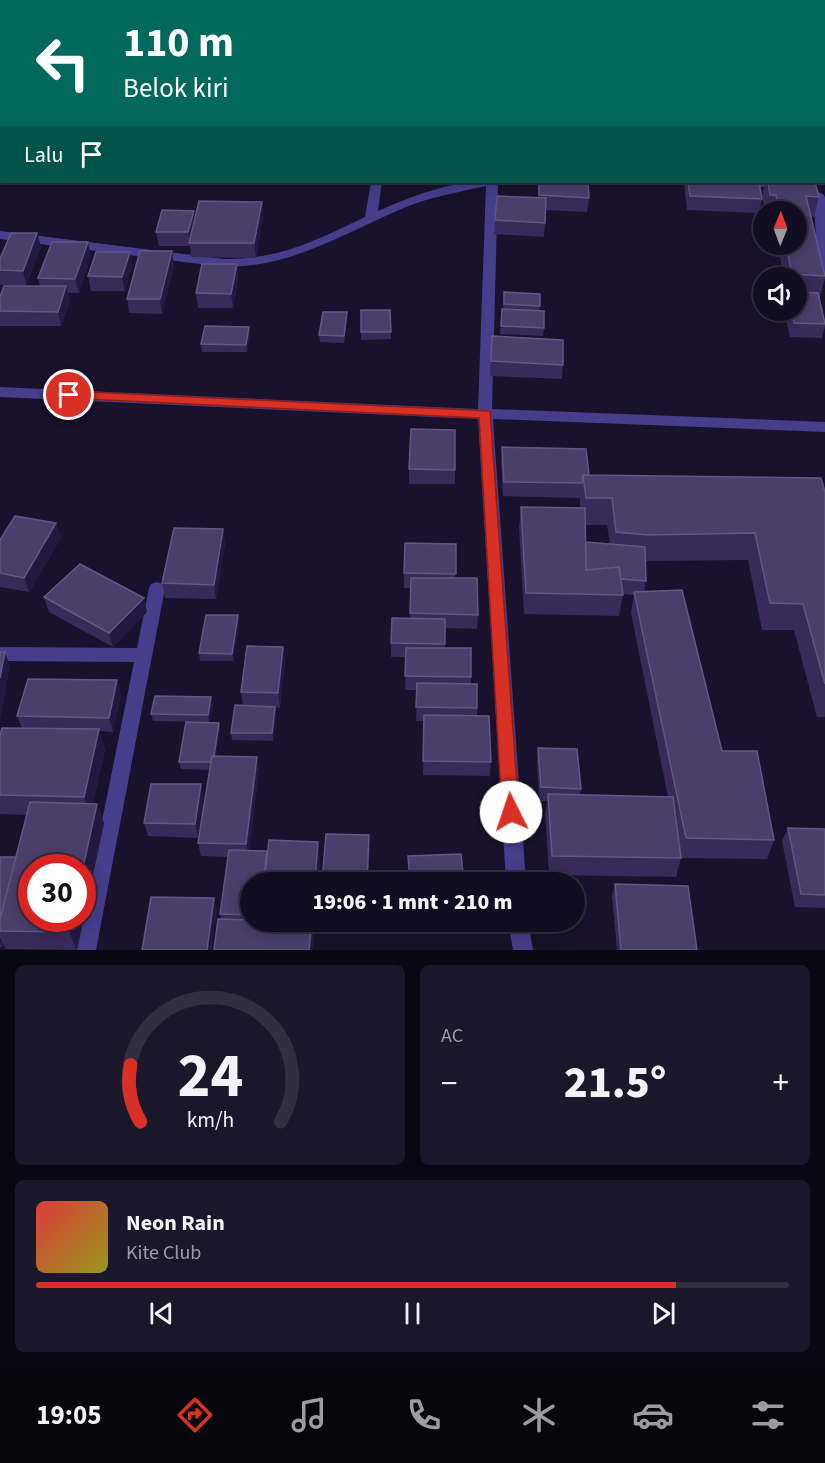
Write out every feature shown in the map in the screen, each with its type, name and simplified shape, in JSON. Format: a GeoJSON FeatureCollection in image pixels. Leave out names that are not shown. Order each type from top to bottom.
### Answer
{"type":"FeatureCollection","features":[{"type":"Feature","properties":{"kind":"street"},"geometry":{"type":"LineString","coordinates":[[371,219],[376,183]]}},
{"type":"Feature","properties":{"kind":"street"},"geometry":{"type":"LineString","coordinates":[[0,235],[224,263],[254,264],[281,258],[419,198],[486,183]]}},
{"type":"Feature","properties":{"kind":"street"},"geometry":{"type":"LineString","coordinates":[[490,183],[485,414],[515,872]]}},
{"type":"Feature","properties":{"kind":"street"},"geometry":{"type":"LineString","coordinates":[[772,183],[790,189]]}},
{"type":"Feature","properties":{"kind":"street"},"geometry":{"type":"LineString","coordinates":[[818,195],[825,275]]}},
{"type":"Feature","properties":{"kind":"street"},"geometry":{"type":"LineString","coordinates":[[0,392],[825,427]]}},
{"type":"Feature","properties":{"kind":"street"},"geometry":{"type":"LineString","coordinates":[[86,950],[157,588]]}},
{"type":"Feature","properties":{"kind":"street"},"geometry":{"type":"LineString","coordinates":[[0,654],[144,655]]}},
{"type":"Feature","properties":{"kind":"street"},"geometry":{"type":"LineString","coordinates":[[520,932],[524,950]]}},
{"type":"Feature","properties":{"kind":"building"},"geometry":{"type":"Polygon","coordinates":[[[539,183],[588,183],[589,198],[539,195],[539,183]]]}},
{"type":"Feature","properties":{"kind":"building"},"geometry":{"type":"Polygon","coordinates":[[[688,183],[759,183],[762,199],[690,196],[688,183]]]}},
{"type":"Feature","properties":{"kind":"building"},"geometry":{"type":"Polygon","coordinates":[[[768,183],[815,183],[819,197],[806,196],[825,276],[807,275],[807,267],[791,267],[788,255],[807,255],[807,201],[777,201],[776,195],[770,195],[768,183]]]}},
{"type":"Feature","properties":{"kind":"building"},"geometry":{"type":"Polygon","coordinates":[[[497,196],[546,198],[545,223],[495,220],[497,196]]]}},
{"type":"Feature","properties":{"kind":"building"},"geometry":{"type":"Polygon","coordinates":[[[199,201],[262,202],[254,243],[189,243],[199,201]]]}},
{"type":"Feature","properties":{"kind":"building"},"geometry":{"type":"Polygon","coordinates":[[[162,210],[194,211],[188,232],[156,232],[162,210]]]}},
{"type":"Feature","properties":{"kind":"building"},"geometry":{"type":"Polygon","coordinates":[[[11,233],[37,233],[23,271],[0,270],[0,259],[11,233]]]}},
{"type":"Feature","properties":{"kind":"building"},"geometry":{"type":"Polygon","coordinates":[[[52,242],[88,242],[75,279],[38,278],[52,242]]]}},
{"type":"Feature","properties":{"kind":"building"},"geometry":{"type":"Polygon","coordinates":[[[140,251],[172,251],[160,299],[127,299],[140,251]]]}},
{"type":"Feature","properties":{"kind":"building"},"geometry":{"type":"Polygon","coordinates":[[[96,252],[130,252],[122,277],[88,276],[96,252]]]}},
{"type":"Feature","properties":{"kind":"building"},"geometry":{"type":"Polygon","coordinates":[[[202,264],[237,264],[231,294],[196,293],[202,264]]]}},
{"type":"Feature","properties":{"kind":"building"},"geometry":{"type":"Polygon","coordinates":[[[4,286],[66,286],[58,312],[0,311],[0,297],[4,286]]]}},
{"type":"Feature","properties":{"kind":"building"},"geometry":{"type":"Polygon","coordinates":[[[504,292],[540,294],[540,306],[504,304],[504,292]]]}},
{"type":"Feature","properties":{"kind":"building"},"geometry":{"type":"Polygon","coordinates":[[[807,292],[818,293],[825,324],[794,323],[794,321],[807,321],[807,292]]]}},
{"type":"Feature","properties":{"kind":"building"},"geometry":{"type":"Polygon","coordinates":[[[502,309],[544,311],[544,328],[501,326],[502,309]]]}},
{"type":"Feature","properties":{"kind":"building"},"geometry":{"type":"Polygon","coordinates":[[[361,310],[390,310],[391,332],[361,332],[361,310]]]}},
{"type":"Feature","properties":{"kind":"building"},"geometry":{"type":"Polygon","coordinates":[[[323,312],[347,312],[344,336],[319,335],[323,312]]]}},
{"type":"Feature","properties":{"kind":"building"},"geometry":{"type":"Polygon","coordinates":[[[205,326],[249,327],[246,345],[201,344],[205,326]]]}},
{"type":"Feature","properties":{"kind":"building"},"geometry":{"type":"Polygon","coordinates":[[[492,336],[563,340],[563,365],[491,361],[492,336]]]}},
{"type":"Feature","properties":{"kind":"building"},"geometry":{"type":"Polygon","coordinates":[[[411,429],[455,430],[455,470],[409,469],[411,429]]]}},
{"type":"Feature","properties":{"kind":"building"},"geometry":{"type":"Polygon","coordinates":[[[502,447],[586,449],[589,475],[583,475],[582,483],[504,482],[502,447]]]}},
{"type":"Feature","properties":{"kind":"building"},"geometry":{"type":"Polygon","coordinates":[[[583,475],[821,478],[825,492],[825,684],[803,604],[770,603],[755,533],[647,535],[616,532],[612,498],[586,498],[583,475]]]}},
{"type":"Feature","properties":{"kind":"building"},"geometry":{"type":"Polygon","coordinates":[[[521,507],[585,508],[586,570],[619,567],[623,595],[526,593],[521,507]]]}},
{"type":"Feature","properties":{"kind":"building"},"geometry":{"type":"Polygon","coordinates":[[[15,516],[56,523],[24,578],[0,573],[0,540],[15,516]]]}},
{"type":"Feature","properties":{"kind":"building"},"geometry":{"type":"Polygon","coordinates":[[[174,528],[223,529],[214,585],[162,583],[174,528]]]}},
{"type":"Feature","properties":{"kind":"building"},"geometry":{"type":"Polygon","coordinates":[[[586,542],[645,547],[646,581],[621,579],[619,567],[586,570],[586,542]]]}},
{"type":"Feature","properties":{"kind":"building"},"geometry":{"type":"Polygon","coordinates":[[[405,543],[456,544],[456,574],[404,573],[405,543]]]}},
{"type":"Feature","properties":{"kind":"building"},"geometry":{"type":"Polygon","coordinates":[[[80,564],[144,598],[109,633],[44,597],[80,564]]]}},
{"type":"Feature","properties":{"kind":"building"},"geometry":{"type":"Polygon","coordinates":[[[411,578],[477,578],[478,615],[410,613],[411,578]]]}},
{"type":"Feature","properties":{"kind":"building"},"geometry":{"type":"Polygon","coordinates":[[[682,590],[722,751],[757,751],[774,840],[686,838],[634,592],[682,590]]]}},
{"type":"Feature","properties":{"kind":"building"},"geometry":{"type":"Polygon","coordinates":[[[206,615],[238,615],[232,654],[199,653],[206,615]]]}},
{"type":"Feature","properties":{"kind":"building"},"geometry":{"type":"Polygon","coordinates":[[[392,618],[445,619],[445,644],[391,643],[392,618]]]}},
{"type":"Feature","properties":{"kind":"building"},"geometry":{"type":"Polygon","coordinates":[[[247,646],[283,647],[278,693],[241,692],[247,646]]]}},
{"type":"Feature","properties":{"kind":"building"},"geometry":{"type":"Polygon","coordinates":[[[406,648],[471,648],[471,677],[405,676],[406,648]]]}},
{"type":"Feature","properties":{"kind":"building"},"geometry":{"type":"Polygon","coordinates":[[[0,652],[5,652],[0,678],[0,652]]]}},
{"type":"Feature","properties":{"kind":"building"},"geometry":{"type":"Polygon","coordinates":[[[28,679],[117,680],[109,718],[17,716],[28,679]]]}},
{"type":"Feature","properties":{"kind":"building"},"geometry":{"type":"Polygon","coordinates":[[[417,683],[477,684],[477,708],[416,707],[417,683]]]}},
{"type":"Feature","properties":{"kind":"building"},"geometry":{"type":"Polygon","coordinates":[[[155,696],[211,697],[208,715],[151,714],[155,696]]]}},
{"type":"Feature","properties":{"kind":"building"},"geometry":{"type":"Polygon","coordinates":[[[235,705],[275,707],[272,733],[231,733],[235,705]]]}},
{"type":"Feature","properties":{"kind":"building"},"geometry":{"type":"Polygon","coordinates":[[[424,715],[489,716],[491,762],[423,761],[424,715]]]}},
{"type":"Feature","properties":{"kind":"building"},"geometry":{"type":"Polygon","coordinates":[[[186,722],[219,723],[214,756],[210,762],[179,762],[186,722]]]}},
{"type":"Feature","properties":{"kind":"building"},"geometry":{"type":"Polygon","coordinates":[[[2,728],[99,729],[84,797],[0,795],[2,728]]]}},
{"type":"Feature","properties":{"kind":"building"},"geometry":{"type":"Polygon","coordinates":[[[538,748],[577,749],[581,789],[541,787],[538,748]]]}},
{"type":"Feature","properties":{"kind":"building"},"geometry":{"type":"Polygon","coordinates":[[[212,756],[257,757],[246,844],[198,843],[212,756]]]}},
{"type":"Feature","properties":{"kind":"building"},"geometry":{"type":"Polygon","coordinates":[[[151,784],[201,784],[195,824],[144,823],[151,784]]]}},
{"type":"Feature","properties":{"kind":"building"},"geometry":{"type":"Polygon","coordinates":[[[548,794],[673,797],[681,858],[552,856],[548,794]]]}},
{"type":"Feature","properties":{"kind":"building"},"geometry":{"type":"Polygon","coordinates":[[[30,802],[97,804],[86,854],[18,854],[18,931],[0,931],[0,919],[30,802]]]}},
{"type":"Feature","properties":{"kind":"building"},"geometry":{"type":"Polygon","coordinates":[[[788,828],[825,829],[825,895],[801,894],[788,828]]]}},
{"type":"Feature","properties":{"kind":"building"},"geometry":{"type":"Polygon","coordinates":[[[326,834],[369,835],[367,872],[323,872],[326,834]]]}},
{"type":"Feature","properties":{"kind":"building"},"geometry":{"type":"Polygon","coordinates":[[[269,840],[318,842],[316,872],[265,872],[269,840]]]}},
{"type":"Feature","properties":{"kind":"building"},"geometry":{"type":"Polygon","coordinates":[[[229,850],[267,851],[264,872],[240,872],[240,915],[220,914],[229,850]]]}},
{"type":"Feature","properties":{"kind":"building"},"geometry":{"type":"Polygon","coordinates":[[[461,854],[463,872],[409,872],[408,856],[461,854]]]}},
{"type":"Feature","properties":{"kind":"building"},"geometry":{"type":"Polygon","coordinates":[[[0,857],[16,857],[0,919],[0,857]]]}},
{"type":"Feature","properties":{"kind":"building"},"geometry":{"type":"Polygon","coordinates":[[[615,884],[688,886],[697,950],[621,950],[615,884]]]}},
{"type":"Feature","properties":{"kind":"building"},"geometry":{"type":"Polygon","coordinates":[[[151,897],[214,898],[207,950],[142,950],[151,897]]]}},
{"type":"Feature","properties":{"kind":"building"},"geometry":{"type":"Polygon","coordinates":[[[218,919],[240,920],[240,932],[311,932],[309,950],[214,950],[218,919]]]}},
{"type":"Feature","properties":{"kind":"route"},"geometry":{"type":"LineString","coordinates":[[69,395],[485,414],[511,812]]}}]}
